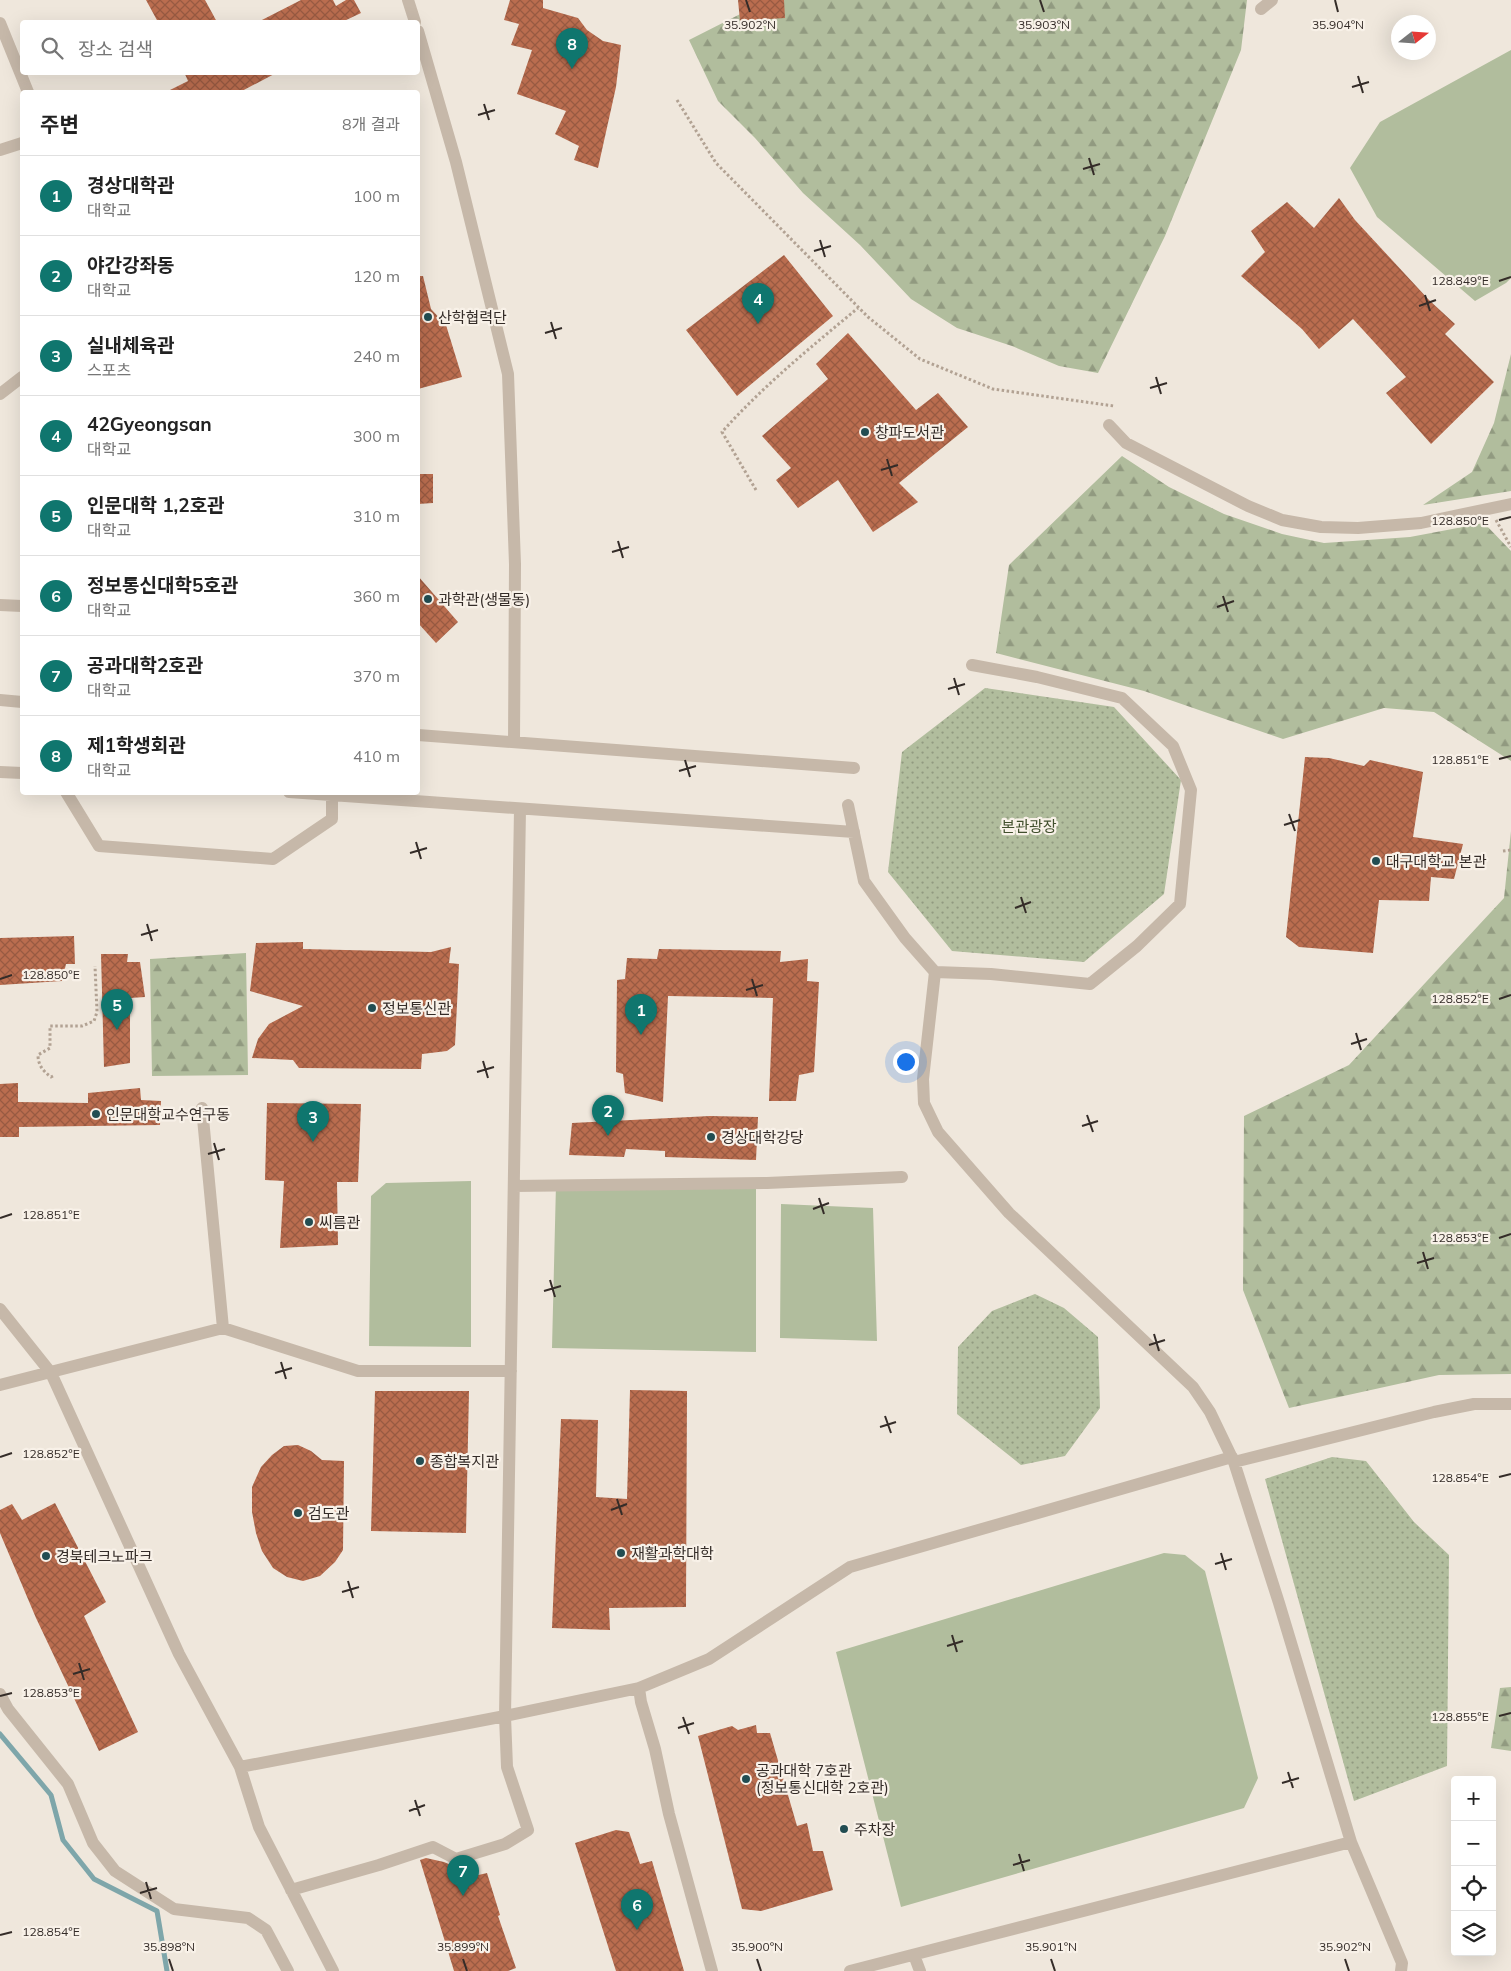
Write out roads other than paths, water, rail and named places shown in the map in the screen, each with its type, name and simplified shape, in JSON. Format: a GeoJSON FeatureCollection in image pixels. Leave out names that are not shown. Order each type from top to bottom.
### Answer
{"type":"FeatureCollection","features":[{"type":"Feature","properties":{"kind":"street"},"geometry":{"type":"LineString","coordinates":[[408,0],[414,20]]}},
{"type":"Feature","properties":{"kind":"street"},"geometry":{"type":"LineString","coordinates":[[1262,9],[1272,0]]}},
{"type":"Feature","properties":{"kind":"street"},"geometry":{"type":"LineString","coordinates":[[0,23],[20,72]]}},
{"type":"Feature","properties":{"kind":"street"},"geometry":{"type":"LineString","coordinates":[[420,38],[456,162],[508,374],[515,564],[514,742]]}},
{"type":"Feature","properties":{"kind":"street"},"geometry":{"type":"LineString","coordinates":[[21,75],[27,90]]}},
{"type":"Feature","properties":{"kind":"street"},"geometry":{"type":"LineString","coordinates":[[0,150],[20,144]]}},
{"type":"Feature","properties":{"kind":"street"},"geometry":{"type":"LineString","coordinates":[[0,394],[20,379]]}},
{"type":"Feature","properties":{"kind":"street"},"geometry":{"type":"LineString","coordinates":[[1108,425],[1126,443],[1248,506],[1282,520],[1321,527],[1358,528],[1421,523],[1511,504]]}},
{"type":"Feature","properties":{"kind":"street"},"geometry":{"type":"LineString","coordinates":[[0,606],[20,606]]}},
{"type":"Feature","properties":{"kind":"street"},"geometry":{"type":"LineString","coordinates":[[848,805],[864,881],[905,938],[935,972],[991,974],[1090,984],[1137,946],[1180,904],[1191,790],[1173,746],[1122,698],[1037,677],[972,665]]}},
{"type":"Feature","properties":{"kind":"street"},"geometry":{"type":"LineString","coordinates":[[0,700],[20,702]]}},
{"type":"Feature","properties":{"kind":"street"},"geometry":{"type":"LineString","coordinates":[[420,735],[854,768]]}},
{"type":"Feature","properties":{"kind":"street"},"geometry":{"type":"LineString","coordinates":[[0,772],[20,773]]}},
{"type":"Feature","properties":{"kind":"street"},"geometry":{"type":"LineString","coordinates":[[68,795],[99,846],[273,859],[332,819],[332,796]]}},
{"type":"Feature","properties":{"kind":"street"},"geometry":{"type":"LineString","coordinates":[[321,795],[854,832]]}},
{"type":"Feature","properties":{"kind":"street"},"geometry":{"type":"LineString","coordinates":[[291,1890],[379,1865],[433,1847],[456,1859],[505,1844],[528,1830],[507,1767],[505,1716],[520,809]]}},
{"type":"Feature","properties":{"kind":"street"},"geometry":{"type":"LineString","coordinates":[[935,972],[923,1079],[924,1102],[938,1132],[1009,1212],[1193,1387],[1210,1412],[1233,1460],[1282,1612],[1351,1842],[1402,1963],[1401,1971]]}},
{"type":"Feature","properties":{"kind":"street"},"geometry":{"type":"LineString","coordinates":[[202,1108],[223,1328]]}},
{"type":"Feature","properties":{"kind":"street"},"geometry":{"type":"LineString","coordinates":[[514,1186],[767,1183],[902,1177]]}},
{"type":"Feature","properties":{"kind":"street"},"geometry":{"type":"LineString","coordinates":[[0,1309],[51,1373],[179,1654],[240,1767],[259,1828],[333,1971]]}},
{"type":"Feature","properties":{"kind":"street"},"geometry":{"type":"LineString","coordinates":[[0,1385],[223,1328],[358,1371],[511,1372]]}},
{"type":"Feature","properties":{"kind":"street"},"geometry":{"type":"LineString","coordinates":[[240,1767],[639,1688],[709,1659],[850,1567],[1233,1460],[1434,1412],[1474,1404],[1511,1404]]}},
{"type":"Feature","properties":{"kind":"street"},"geometry":{"type":"LineString","coordinates":[[639,1688],[669,1814],[712,1971]]}},
{"type":"Feature","properties":{"kind":"street"},"geometry":{"type":"LineString","coordinates":[[0,1694],[8,1709],[68,1784],[93,1844],[115,1871],[174,1909],[248,1918],[266,1930],[288,1971]]}},
{"type":"Feature","properties":{"kind":"street"},"geometry":{"type":"LineString","coordinates":[[850,1971],[1351,1842]]}},
{"type":"Feature","properties":{"kind":"street"},"geometry":{"type":"LineString","coordinates":[[914,1955],[920,1971]]}},
{"type":"Feature","properties":{"kind":"waterway"},"geometry":{"type":"LineString","coordinates":[[0,1734],[51,1795],[63,1840],[94,1879],[157,1911],[167,1971]]}},
{"type":"Feature","properties":{"kind":"place","name":"제1학생회관"},"geometry":{"type":"Point","coordinates":[572,69]}},
{"type":"Feature","properties":{"kind":"place","name":"산학협력단"},"geometry":{"type":"Point","coordinates":[428,317]}},
{"type":"Feature","properties":{"kind":"place","name":"42Gyeongsan"},"geometry":{"type":"Point","coordinates":[758,324]}},
{"type":"Feature","properties":{"kind":"place","name":"창파도서관"},"geometry":{"type":"Point","coordinates":[865,432]}},
{"type":"Feature","properties":{"kind":"place","name":"과학관(생물동)"},"geometry":{"type":"Point","coordinates":[428,599]}},
{"type":"Feature","properties":{"kind":"place","name":"대구대학교 본관"},"geometry":{"type":"Point","coordinates":[1376,861]}},
{"type":"Feature","properties":{"kind":"place","name":"정보통신관"},"geometry":{"type":"Point","coordinates":[372,1008]}},
{"type":"Feature","properties":{"kind":"place","name":"인문대학 1,2호관"},"geometry":{"type":"Point","coordinates":[117,1030]}},
{"type":"Feature","properties":{"kind":"place","name":"경상대학관"},"geometry":{"type":"Point","coordinates":[641,1035]}},
{"type":"Feature","properties":{"kind":"place","name":"인문대학교수연구동"},"geometry":{"type":"Point","coordinates":[96,1114]}},
{"type":"Feature","properties":{"kind":"place","name":"야간강좌동"},"geometry":{"type":"Point","coordinates":[608,1136]}},
{"type":"Feature","properties":{"kind":"place","name":"경상대학강당"},"geometry":{"type":"Point","coordinates":[711,1137]}},
{"type":"Feature","properties":{"kind":"place","name":"실내체육관"},"geometry":{"type":"Point","coordinates":[313,1142]}},
{"type":"Feature","properties":{"kind":"place","name":"씨름관"},"geometry":{"type":"Point","coordinates":[309,1222]}},
{"type":"Feature","properties":{"kind":"place","name":"종합복지관"},"geometry":{"type":"Point","coordinates":[420,1461]}},
{"type":"Feature","properties":{"kind":"place","name":"검도관"},"geometry":{"type":"Point","coordinates":[298,1513]}},
{"type":"Feature","properties":{"kind":"place","name":"재활과학대학"},"geometry":{"type":"Point","coordinates":[621,1553]}},
{"type":"Feature","properties":{"kind":"place","name":"경북테크노파크"},"geometry":{"type":"Point","coordinates":[46,1556]}},
{"type":"Feature","properties":{"kind":"place","name":"공과대학 7호관 (정보통신대학 2호관)"},"geometry":{"type":"Point","coordinates":[746,1779]}},
{"type":"Feature","properties":{"kind":"place","name":"주차장"},"geometry":{"type":"Point","coordinates":[844,1829]}},
{"type":"Feature","properties":{"kind":"place","name":"공과대학2호관"},"geometry":{"type":"Point","coordinates":[463,1896]}},
{"type":"Feature","properties":{"kind":"place","name":"정보통신대학5호관"},"geometry":{"type":"Point","coordinates":[637,1930]}},
{"type":"Feature","properties":{"kind":"park label","name":"본관광장"},"geometry":{"type":"Point","coordinates":[1029,826]}}]}
